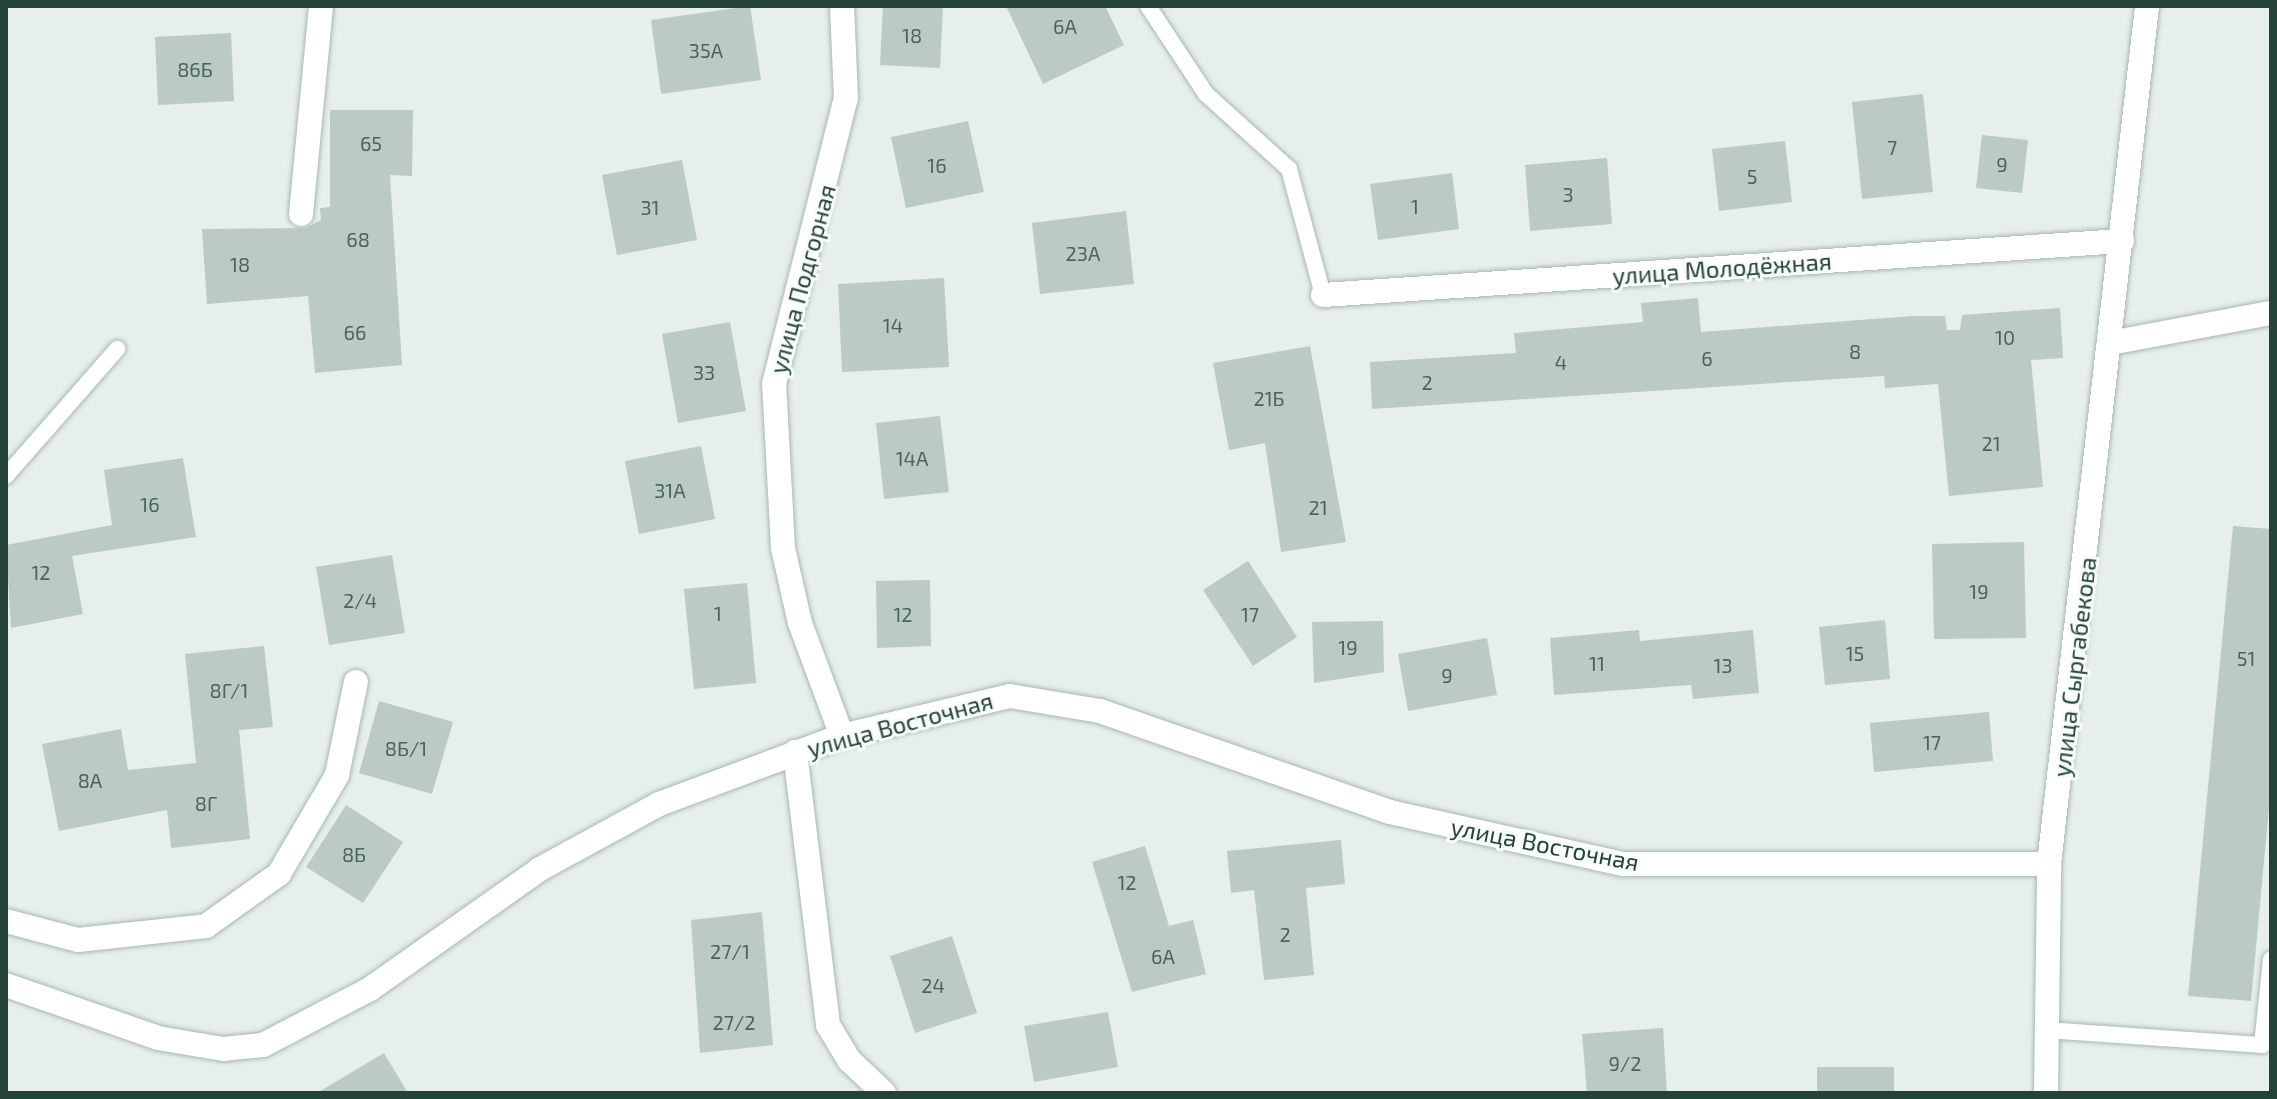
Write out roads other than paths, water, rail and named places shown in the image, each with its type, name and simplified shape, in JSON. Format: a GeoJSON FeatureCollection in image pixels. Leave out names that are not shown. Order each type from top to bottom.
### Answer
{"type":"FeatureCollection","features":[{"type":"Feature","properties":{"kind":"street"},"geometry":{"type":"LineString","coordinates":[[301,214],[321,6]]}},
{"type":"Feature","properties":{"kind":"street","name":"улица Подгорная"},"geometry":{"type":"LineString","coordinates":[[842,6],[846,98],[774,384],[783,548],[800,623],[842,736]]}},
{"type":"Feature","properties":{"kind":"street","name":"улица Сыргабекова"},"geometry":{"type":"LineString","coordinates":[[2046,1093],[2049,864],[2147,6]]}},
{"type":"Feature","properties":{"kind":"street","name":"улица Молодёжная"},"geometry":{"type":"LineString","coordinates":[[1323,295],[2122,241]]}},
{"type":"Feature","properties":{"kind":"street"},"geometry":{"type":"LineString","coordinates":[[2110,343],[2271,313]]}},
{"type":"Feature","properties":{"kind":"street"},"geometry":{"type":"LineString","coordinates":[[6,921],[78,940],[206,926],[279,874],[337,775],[356,682]]}},
{"type":"Feature","properties":{"kind":"street","name":"улица Восточная"},"geometry":{"type":"LineString","coordinates":[[6,985],[158,1038],[223,1049],[263,1045],[370,989],[540,869],[659,804],[842,736],[965,702],[1055,699],[1390,812],[1623,864],[2049,864]]}},
{"type":"Feature","properties":{"kind":"street"},"geometry":{"type":"LineString","coordinates":[[795,752],[828,1025],[849,1060],[884,1093]]}},
{"type":"Feature","properties":{"kind":"lane"},"geometry":{"type":"LineString","coordinates":[[1148,6],[1206,94],[1289,169],[1323,295]]}},
{"type":"Feature","properties":{"kind":"lane"},"geometry":{"type":"LineString","coordinates":[[6,476],[117,349]]}},
{"type":"Feature","properties":{"kind":"lane"},"geometry":{"type":"LineString","coordinates":[[2047,1030],[2262,1045],[2271,959]]}}]}
